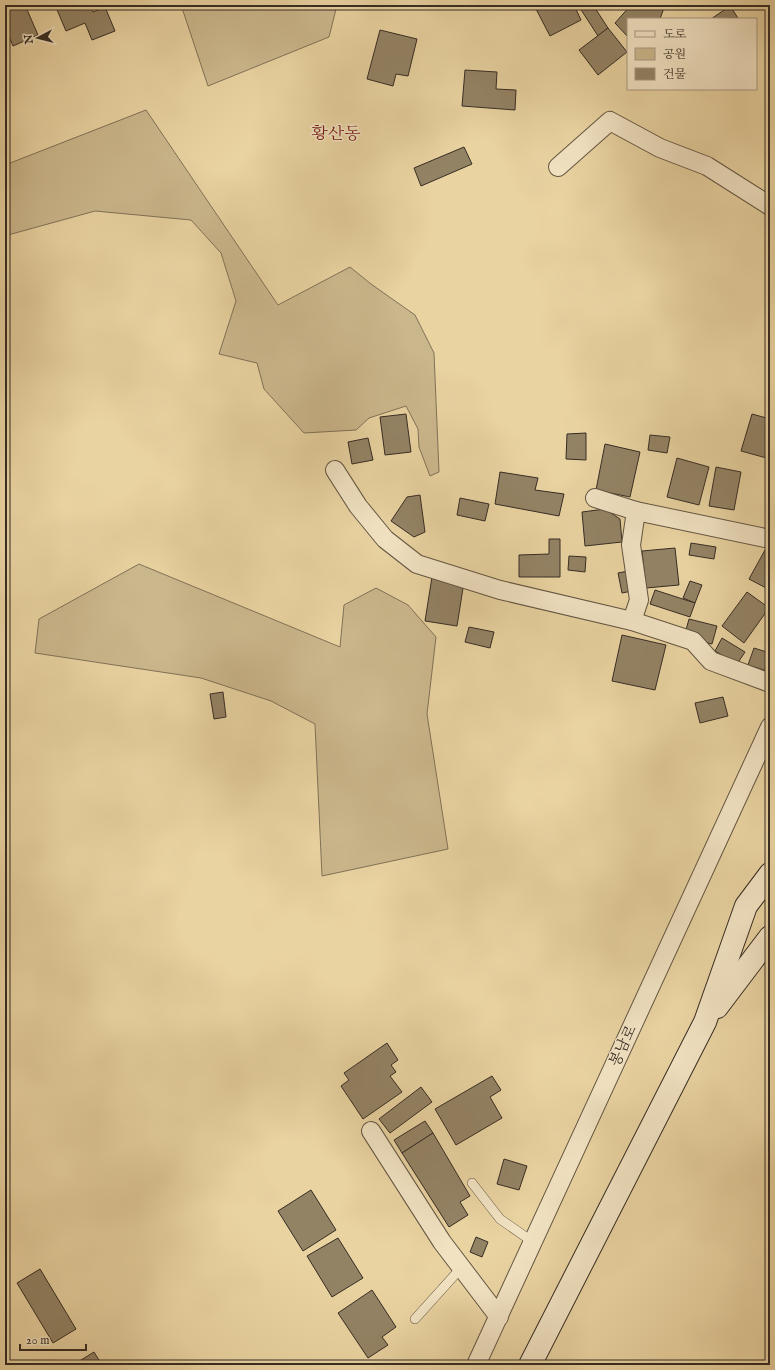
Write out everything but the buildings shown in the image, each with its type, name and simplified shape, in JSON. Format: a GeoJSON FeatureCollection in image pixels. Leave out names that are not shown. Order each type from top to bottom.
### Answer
{"type":"FeatureCollection","features":[{"type":"Feature","properties":{"kind":"main road"},"geometry":{"type":"LineString","coordinates":[[530,1365],[705,1022],[746,906],[770,874]]}},
{"type":"Feature","properties":{"kind":"main road"},"geometry":{"type":"LineString","coordinates":[[705,1022],[770,937]]}},
{"type":"Feature","properties":{"kind":"street"},"geometry":{"type":"LineString","coordinates":[[558,167],[610,121],[660,148],[707,166],[770,206]]}},
{"type":"Feature","properties":{"kind":"street"},"geometry":{"type":"LineString","coordinates":[[335,470],[358,506],[385,539],[417,564],[500,590],[632,620],[693,641],[711,661],[770,682]]}},
{"type":"Feature","properties":{"kind":"street"},"geometry":{"type":"LineString","coordinates":[[595,498],[636,511],[770,539]]}},
{"type":"Feature","properties":{"kind":"street"},"geometry":{"type":"LineString","coordinates":[[632,620],[639,600],[631,545],[636,511]]}},
{"type":"Feature","properties":{"kind":"street","name":"봉남로"},"geometry":{"type":"LineString","coordinates":[[476,1365],[770,727]]}},
{"type":"Feature","properties":{"kind":"street"},"geometry":{"type":"LineString","coordinates":[[371,1131],[442,1242],[499,1317]]}},
{"type":"Feature","properties":{"kind":"lane"},"geometry":{"type":"LineString","coordinates":[[472,1184],[500,1219],[533,1242]]}},
{"type":"Feature","properties":{"kind":"lane"},"geometry":{"type":"LineString","coordinates":[[415,1319],[461,1268]]}},
{"type":"Feature","properties":{"kind":"green space"},"geometry":{"type":"Polygon","coordinates":[[[181,5],[337,5],[329,37],[208,86],[181,5]]]}},
{"type":"Feature","properties":{"kind":"green space"},"geometry":{"type":"Polygon","coordinates":[[[146,110],[278,305],[350,267],[371,284],[415,315],[434,353],[439,472],[430,476],[419,447],[418,429],[406,406],[369,418],[356,430],[304,433],[264,389],[257,363],[219,354],[236,301],[221,253],[191,220],[95,211],[8,235],[5,232],[5,165],[146,110]]]}},
{"type":"Feature","properties":{"kind":"green space"},"geometry":{"type":"Polygon","coordinates":[[[139,564],[340,647],[344,605],[376,588],[408,605],[436,637],[427,714],[448,849],[322,876],[315,724],[271,701],[201,678],[35,653],[39,619],[139,564]]]}},
{"type":"Feature","properties":{"kind":"district","name":"황산동"},"geometry":{"type":"Point","coordinates":[336,134]}}]}
